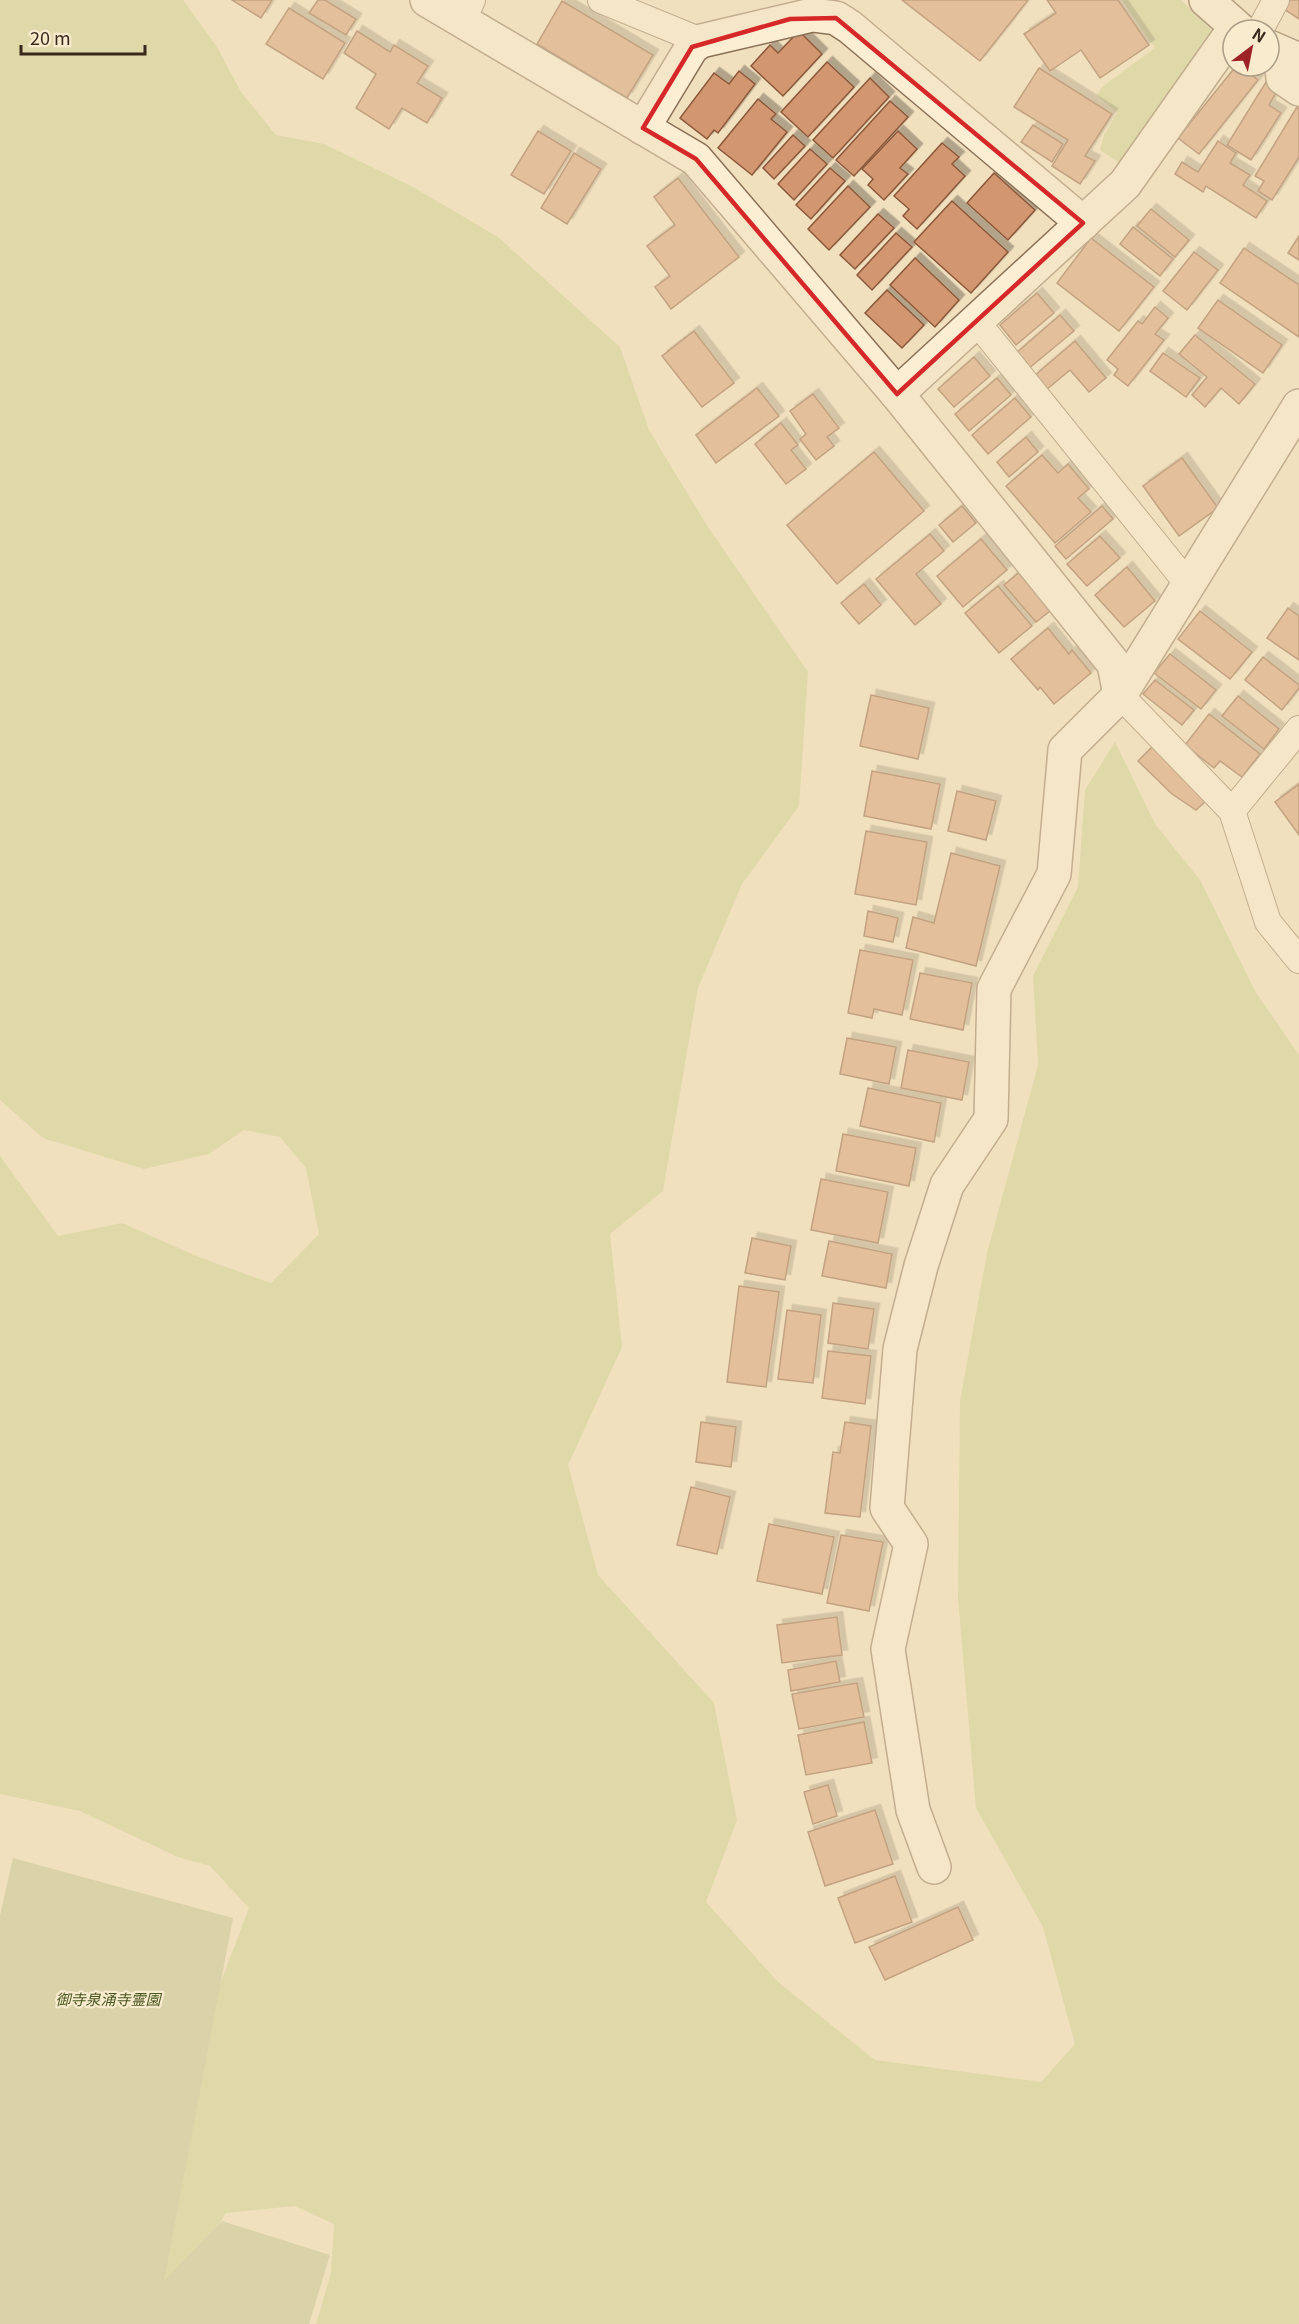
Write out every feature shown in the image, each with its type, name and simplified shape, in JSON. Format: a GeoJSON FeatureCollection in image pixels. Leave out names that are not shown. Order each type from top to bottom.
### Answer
{"type":"FeatureCollection","features":[{"type":"Feature","properties":{"kind":"street"},"geometry":{"type":"LineString","coordinates":[[428,0],[467,11],[643,128],[696,159],[897,394],[1114,664],[1120,696]]}},
{"type":"Feature","properties":{"kind":"street"},"geometry":{"type":"LineString","coordinates":[[1206,0],[1229,18]]}},
{"type":"Feature","properties":{"kind":"street"},"geometry":{"type":"LineString","coordinates":[[643,128],[692,47],[701,41],[803,16],[819,15],[836,18],[850,27],[1083,223]]}},
{"type":"Feature","properties":{"kind":"street"},"geometry":{"type":"LineString","coordinates":[[1281,75],[1299,89]]}},
{"type":"Feature","properties":{"kind":"street"},"geometry":{"type":"LineString","coordinates":[[897,394],[1125,184],[1221,78]]}},
{"type":"Feature","properties":{"kind":"street"},"geometry":{"type":"LineString","coordinates":[[934,1867],[913,1810],[888,1649],[911,1544],[887,1508],[900,1349],[921,1266],[947,1185],[992,1119],[994,989],[1054,874],[1065,750],[1120,696],[1299,406]]}},
{"type":"Feature","properties":{"kind":"lane"},"geometry":{"type":"LineString","coordinates":[[601,0],[701,41]]}},
{"type":"Feature","properties":{"kind":"lane"},"geometry":{"type":"LineString","coordinates":[[1267,18],[1276,0]]}},
{"type":"Feature","properties":{"kind":"lane"},"geometry":{"type":"LineString","coordinates":[[976,321],[1188,584]]}},
{"type":"Feature","properties":{"kind":"lane"},"geometry":{"type":"LineString","coordinates":[[1120,696],[1232,811],[1268,922],[1296,951]]}},
{"type":"Feature","properties":{"kind":"lane"},"geometry":{"type":"LineString","coordinates":[[1232,811],[1299,729]]}},
{"type":"Feature","properties":{"kind":"highlighted area"},"geometry":{"type":"Polygon","coordinates":[[[836,18],[1083,223],[897,394],[696,159],[643,128],[692,47],[790,19],[836,18]]]}},
{"type":"Feature","properties":{"kind":"green space"},"geometry":{"type":"Polygon","coordinates":[[[0,0],[183,0],[217,47],[241,92],[276,135],[324,144],[413,187],[498,237],[620,347],[649,430],[706,524],[808,672],[799,806],[742,884],[698,988],[663,1191],[610,1234],[622,1347],[568,1465],[598,1575],[714,1703],[737,1820],[706,1902],[778,1982],[875,2060],[1041,2082],[1075,2044],[1043,1927],[976,1808],[958,1597],[960,1401],[987,1253],[1038,1065],[1033,976],[1078,887],[1085,790],[1115,742],[1155,824],[1200,880],[1255,991],[1299,1055],[1299,2324],[316,2324],[331,2273],[334,2224],[295,2206],[226,2213],[178,2288],[156,2280],[211,2008],[249,1908],[210,1866],[178,1857],[80,1811],[0,1794],[0,1156],[58,1236],[122,1223],[201,1258],[271,1283],[319,1234],[306,1168],[280,1137],[244,1130],[209,1154],[144,1169],[43,1138],[0,1100],[0,0]]]}},
{"type":"Feature","properties":{"kind":"green space"},"geometry":{"type":"Polygon","coordinates":[[[1122,0],[1181,0],[1216,34],[1120,163],[1100,150],[1104,135],[1117,113],[1097,95],[1103,86],[1155,48],[1122,0]]]}},
{"type":"Feature","properties":{"kind":"green space","name":"御寺泉涌寺霊園"},"geometry":{"type":"Polygon","coordinates":[[[13,1858],[233,1918],[164,2281],[222,2221],[330,2255],[309,2324],[0,2324],[0,1915],[13,1858]]]}},
{"type":"Feature","properties":{"kind":"building"},"geometry":{"type":"Polygon","coordinates":[[[232,0],[272,0],[261,18],[232,0]]]}},
{"type":"Feature","properties":{"kind":"building"},"geometry":{"type":"Polygon","coordinates":[[[318,0],[325,0],[356,19],[346,35],[309,13],[318,0]]]}},
{"type":"Feature","properties":{"kind":"building"},"geometry":{"type":"Polygon","coordinates":[[[902,0],[1028,0],[980,61],[902,0]]]}},
{"type":"Feature","properties":{"kind":"building"},"geometry":{"type":"Polygon","coordinates":[[[1047,0],[1118,0],[1149,45],[1100,78],[1081,50],[1050,71],[1024,34],[1056,13],[1047,0]]]}},
{"type":"Feature","properties":{"kind":"building"},"geometry":{"type":"Polygon","coordinates":[[[1290,0],[1299,0],[1299,19],[1284,9],[1290,0]]]}},
{"type":"Feature","properties":{"kind":"building"},"geometry":{"type":"Polygon","coordinates":[[[562,1],[653,55],[627,98],[537,44],[562,1]]]}},
{"type":"Feature","properties":{"kind":"building"},"geometry":{"type":"Polygon","coordinates":[[[289,8],[345,43],[323,79],[266,44],[289,8]]]}},
{"type":"Feature","properties":{"kind":"building"},"geometry":{"type":"Polygon","coordinates":[[[357,31],[390,52],[394,45],[428,66],[417,83],[442,98],[427,123],[402,108],[389,129],[356,108],[376,74],[344,53],[357,31]]]}},
{"type":"Feature","properties":{"kind":"building"},"geometry":{"type":"Polygon","coordinates":[[[799,31],[822,54],[783,96],[751,66],[770,45],[778,53],[799,31]]]}},
{"type":"Feature","properties":{"kind":"building"},"geometry":{"type":"Polygon","coordinates":[[[827,62],[854,87],[808,137],[781,112],[827,62]]]}},
{"type":"Feature","properties":{"kind":"building"},"geometry":{"type":"Polygon","coordinates":[[[1039,68],[1112,114],[1085,156],[1095,161],[1080,184],[1052,166],[1068,140],[1014,107],[1039,68]]]}},
{"type":"Feature","properties":{"kind":"building"},"geometry":{"type":"Polygon","coordinates":[[[739,71],[755,84],[718,133],[714,130],[707,139],[680,118],[714,73],[729,84],[739,71]]]}},
{"type":"Feature","properties":{"kind":"building"},"geometry":{"type":"Polygon","coordinates":[[[870,78],[889,97],[833,158],[813,140],[870,78]]]}},
{"type":"Feature","properties":{"kind":"building"},"geometry":{"type":"Polygon","coordinates":[[[1226,78],[1255,78],[1258,80],[1199,154],[1178,138],[1226,78]]]}},
{"type":"Feature","properties":{"kind":"building"},"geometry":{"type":"Polygon","coordinates":[[[1266,82],[1278,89],[1269,105],[1281,113],[1251,160],[1227,145],[1266,82]]]}},
{"type":"Feature","properties":{"kind":"building"},"geometry":{"type":"Polygon","coordinates":[[[758,99],[776,114],[771,119],[787,132],[752,175],[718,148],[758,99]]]}},
{"type":"Feature","properties":{"kind":"building"},"geometry":{"type":"Polygon","coordinates":[[[890,101],[908,117],[854,176],[836,160],[890,101]]]}},
{"type":"Feature","properties":{"kind":"building"},"geometry":{"type":"Polygon","coordinates":[[[1297,107],[1299,109],[1299,157],[1272,200],[1258,191],[1264,181],[1255,176],[1297,107]]]}},
{"type":"Feature","properties":{"kind":"building"},"geometry":{"type":"Polygon","coordinates":[[[1033,125],[1063,144],[1052,162],[1021,142],[1033,125]]]}},
{"type":"Feature","properties":{"kind":"building"},"geometry":{"type":"Polygon","coordinates":[[[538,131],[571,151],[544,194],[511,175],[538,131]]]}},
{"type":"Feature","properties":{"kind":"building"},"geometry":{"type":"Polygon","coordinates":[[[898,131],[917,149],[900,168],[908,174],[884,200],[868,185],[873,179],[862,169],[898,131]]]}},
{"type":"Feature","properties":{"kind":"building"},"geometry":{"type":"Polygon","coordinates":[[[793,135],[805,146],[774,179],[763,168],[793,135]]]}},
{"type":"Feature","properties":{"kind":"building"},"geometry":{"type":"Polygon","coordinates":[[[1218,141],[1236,153],[1230,163],[1250,175],[1243,185],[1267,201],[1256,218],[1206,186],[1203,192],[1175,174],[1182,162],[1198,172],[1218,141]]]}},
{"type":"Feature","properties":{"kind":"building"},"geometry":{"type":"Polygon","coordinates":[[[942,143],[959,157],[952,164],[965,176],[917,229],[903,216],[909,209],[894,196],[942,143]]]}},
{"type":"Feature","properties":{"kind":"building"},"geometry":{"type":"Polygon","coordinates":[[[810,149],[827,164],[794,200],[778,184],[810,149]]]}},
{"type":"Feature","properties":{"kind":"building"},"geometry":{"type":"Polygon","coordinates":[[[574,153],[601,169],[567,224],[541,208],[574,153]]]}},
{"type":"Feature","properties":{"kind":"building"},"geometry":{"type":"Polygon","coordinates":[[[830,168],[845,181],[811,219],[796,205],[830,168]]]}},
{"type":"Feature","properties":{"kind":"building"},"geometry":{"type":"Polygon","coordinates":[[[994,173],[1035,210],[1008,240],[967,203],[994,173]]]}},
{"type":"Feature","properties":{"kind":"building"},"geometry":{"type":"Polygon","coordinates":[[[678,178],[739,257],[671,309],[655,287],[670,276],[647,246],[675,225],[654,197],[678,178]]]}},
{"type":"Feature","properties":{"kind":"building"},"geometry":{"type":"Polygon","coordinates":[[[848,186],[870,207],[829,250],[808,229],[848,186]]]}},
{"type":"Feature","properties":{"kind":"building"},"geometry":{"type":"Polygon","coordinates":[[[952,201],[1008,252],[971,293],[914,242],[952,201]]]}},
{"type":"Feature","properties":{"kind":"building"},"geometry":{"type":"Polygon","coordinates":[[[1151,209],[1189,240],[1175,257],[1137,226],[1151,209]]]}},
{"type":"Feature","properties":{"kind":"building"},"geometry":{"type":"Polygon","coordinates":[[[878,214],[894,228],[855,269],[840,255],[878,214]]]}},
{"type":"Feature","properties":{"kind":"building"},"geometry":{"type":"Polygon","coordinates":[[[1133,227],[1173,259],[1160,276],[1120,244],[1133,227]]]}},
{"type":"Feature","properties":{"kind":"building"},"geometry":{"type":"Polygon","coordinates":[[[896,233],[912,247],[872,290],[857,275],[896,233]]]}},
{"type":"Feature","properties":{"kind":"building"},"geometry":{"type":"Polygon","coordinates":[[[1299,236],[1299,260],[1288,253],[1299,236]]]}},
{"type":"Feature","properties":{"kind":"building"},"geometry":{"type":"Polygon","coordinates":[[[1091,238],[1154,287],[1119,331],[1057,283],[1091,238]]]}},
{"type":"Feature","properties":{"kind":"building"},"geometry":{"type":"Polygon","coordinates":[[[1244,248],[1299,285],[1299,337],[1220,283],[1244,248]]]}},
{"type":"Feature","properties":{"kind":"building"},"geometry":{"type":"Polygon","coordinates":[[[1194,252],[1218,270],[1187,310],[1163,291],[1194,252]]]}},
{"type":"Feature","properties":{"kind":"building"},"geometry":{"type":"Polygon","coordinates":[[[915,258],[959,300],[935,327],[890,285],[915,258]]]}},
{"type":"Feature","properties":{"kind":"building"},"geometry":{"type":"Polygon","coordinates":[[[887,290],[924,325],[902,348],[865,313],[887,290]]]}},
{"type":"Feature","properties":{"kind":"building"},"geometry":{"type":"Polygon","coordinates":[[[1037,293],[1054,313],[1016,345],[1000,325],[1037,293]]]}},
{"type":"Feature","properties":{"kind":"building"},"geometry":{"type":"Polygon","coordinates":[[[1218,300],[1282,345],[1263,373],[1198,328],[1218,300]]]}},
{"type":"Feature","properties":{"kind":"building"},"geometry":{"type":"Polygon","coordinates":[[[1155,307],[1168,318],[1155,334],[1164,340],[1128,386],[1114,375],[1118,369],[1107,360],[1138,321],[1142,324],[1155,307]]]}},
{"type":"Feature","properties":{"kind":"building"},"geometry":{"type":"Polygon","coordinates":[[[1060,315],[1074,331],[1028,369],[1015,354],[1060,315]]]}},
{"type":"Feature","properties":{"kind":"building"},"geometry":{"type":"Polygon","coordinates":[[[694,331],[734,383],[702,407],[662,356],[694,331]]]}},
{"type":"Feature","properties":{"kind":"building"},"geometry":{"type":"Polygon","coordinates":[[[1195,335],[1255,384],[1239,404],[1221,388],[1205,407],[1192,395],[1207,377],[1179,354],[1195,335]]]}},
{"type":"Feature","properties":{"kind":"building"},"geometry":{"type":"Polygon","coordinates":[[[1075,341],[1106,378],[1089,392],[1070,370],[1046,390],[1034,376],[1075,341]]]}},
{"type":"Feature","properties":{"kind":"building"},"geometry":{"type":"Polygon","coordinates":[[[1163,353],[1200,378],[1186,397],[1150,371],[1163,353]]]}},
{"type":"Feature","properties":{"kind":"building"},"geometry":{"type":"Polygon","coordinates":[[[974,357],[990,376],[954,407],[938,389],[974,357]]]}},
{"type":"Feature","properties":{"kind":"building"},"geometry":{"type":"Polygon","coordinates":[[[997,378],[1011,395],[969,431],[955,414],[997,378]]]}},
{"type":"Feature","properties":{"kind":"building"},"geometry":{"type":"Polygon","coordinates":[[[757,388],[779,416],[716,463],[696,435],[757,388]]]}},
{"type":"Feature","properties":{"kind":"building"},"geometry":{"type":"Polygon","coordinates":[[[813,394],[839,428],[827,437],[834,446],[816,460],[800,439],[806,434],[790,411],[813,394]]]}},
{"type":"Feature","properties":{"kind":"building"},"geometry":{"type":"Polygon","coordinates":[[[1015,398],[1031,417],[988,454],[972,435],[1015,398]]]}},
{"type":"Feature","properties":{"kind":"building"},"geometry":{"type":"Polygon","coordinates":[[[781,423],[798,445],[791,450],[806,469],[786,484],[755,444],[781,423]]]}},
{"type":"Feature","properties":{"kind":"building"},"geometry":{"type":"Polygon","coordinates":[[[1026,437],[1038,452],[1009,477],[997,462],[1026,437]]]}},
{"type":"Feature","properties":{"kind":"building"},"geometry":{"type":"Polygon","coordinates":[[[874,452],[924,511],[837,584],[787,525],[874,452]]]}},
{"type":"Feature","properties":{"kind":"building"},"geometry":{"type":"Polygon","coordinates":[[[1042,455],[1058,473],[1068,464],[1089,489],[1078,498],[1091,512],[1055,543],[1006,486],[1042,455]]]}},
{"type":"Feature","properties":{"kind":"building"},"geometry":{"type":"Polygon","coordinates":[[[1182,458],[1218,508],[1179,536],[1143,486],[1182,458]]]}},
{"type":"Feature","properties":{"kind":"building"},"geometry":{"type":"Polygon","coordinates":[[[962,506],[976,523],[953,542],[939,525],[962,506]]]}},
{"type":"Feature","properties":{"kind":"building"},"geometry":{"type":"Polygon","coordinates":[[[1102,506],[1113,519],[1066,559],[1055,546],[1102,506]]]}},
{"type":"Feature","properties":{"kind":"building"},"geometry":{"type":"Polygon","coordinates":[[[930,534],[944,551],[916,574],[941,604],[915,625],[876,579],[930,534]]]}},
{"type":"Feature","properties":{"kind":"building"},"geometry":{"type":"Polygon","coordinates":[[[1100,536],[1120,558],[1087,586],[1067,564],[1100,536]]]}},
{"type":"Feature","properties":{"kind":"building"},"geometry":{"type":"Polygon","coordinates":[[[981,539],[1007,570],[963,607],[937,576],[981,539]]]}},
{"type":"Feature","properties":{"kind":"building"},"geometry":{"type":"Polygon","coordinates":[[[1127,567],[1155,601],[1124,627],[1095,595],[1127,567]]]}},
{"type":"Feature","properties":{"kind":"building"},"geometry":{"type":"Polygon","coordinates":[[[1022,570],[1054,608],[1036,622],[1004,585],[1022,570]]]}},
{"type":"Feature","properties":{"kind":"building"},"geometry":{"type":"Polygon","coordinates":[[[864,584],[881,605],[859,624],[841,603],[864,584]]]}},
{"type":"Feature","properties":{"kind":"building"},"geometry":{"type":"Polygon","coordinates":[[[998,586],[1032,626],[999,653],[965,613],[998,586]]]}},
{"type":"Feature","properties":{"kind":"building"},"geometry":{"type":"Polygon","coordinates":[[[1288,608],[1299,616],[1299,660],[1267,638],[1288,608]]]}},
{"type":"Feature","properties":{"kind":"building"},"geometry":{"type":"Polygon","coordinates":[[[1200,611],[1252,652],[1230,679],[1178,639],[1200,611]]]}},
{"type":"Feature","properties":{"kind":"building"},"geometry":{"type":"Polygon","coordinates":[[[1048,628],[1069,654],[1072,650],[1091,673],[1054,704],[1040,687],[1038,690],[1011,659],[1048,628]]]}},
{"type":"Feature","properties":{"kind":"building"},"geometry":{"type":"Polygon","coordinates":[[[1170,654],[1216,690],[1201,709],[1154,673],[1170,654]]]}},
{"type":"Feature","properties":{"kind":"building"},"geometry":{"type":"Polygon","coordinates":[[[1263,657],[1299,685],[1282,710],[1245,680],[1263,657]]]}},
{"type":"Feature","properties":{"kind":"building"},"geometry":{"type":"Polygon","coordinates":[[[1155,680],[1194,710],[1182,725],[1143,694],[1155,680]]]}},
{"type":"Feature","properties":{"kind":"building"},"geometry":{"type":"Polygon","coordinates":[[[871,695],[929,708],[918,759],[860,746],[871,695]]]}},
{"type":"Feature","properties":{"kind":"building"},"geometry":{"type":"Polygon","coordinates":[[[1238,696],[1279,729],[1264,749],[1222,716],[1238,696]]]}},
{"type":"Feature","properties":{"kind":"building"},"geometry":{"type":"Polygon","coordinates":[[[1209,714],[1260,754],[1242,777],[1220,761],[1214,768],[1185,745],[1209,714]]]}},
{"type":"Feature","properties":{"kind":"building"},"geometry":{"type":"Polygon","coordinates":[[[1153,746],[1207,800],[1196,810],[1172,794],[1138,761],[1153,746]]]}},
{"type":"Feature","properties":{"kind":"building"},"geometry":{"type":"Polygon","coordinates":[[[872,771],[940,784],[931,829],[864,816],[872,771]]]}},
{"type":"Feature","properties":{"kind":"building"},"geometry":{"type":"Polygon","coordinates":[[[1299,784],[1299,835],[1275,802],[1299,784]]]}},
{"type":"Feature","properties":{"kind":"building"},"geometry":{"type":"Polygon","coordinates":[[[957,791],[996,801],[986,840],[948,831],[957,791]]]}},
{"type":"Feature","properties":{"kind":"building"},"geometry":{"type":"Polygon","coordinates":[[[866,831],[927,842],[916,905],[855,894],[866,831]]]}},
{"type":"Feature","properties":{"kind":"building"},"geometry":{"type":"Polygon","coordinates":[[[951,853],[1000,866],[976,966],[906,948],[913,917],[934,923],[951,853]]]}},
{"type":"Feature","properties":{"kind":"building"},"geometry":{"type":"Polygon","coordinates":[[[868,911],[898,918],[893,942],[864,936],[868,911]]]}},
{"type":"Feature","properties":{"kind":"building"},"geometry":{"type":"Polygon","coordinates":[[[860,950],[913,960],[902,1015],[874,1009],[872,1018],[848,1013],[860,950]]]}},
{"type":"Feature","properties":{"kind":"building"},"geometry":{"type":"Polygon","coordinates":[[[920,973],[972,983],[963,1030],[910,1019],[920,973]]]}},
{"type":"Feature","properties":{"kind":"building"},"geometry":{"type":"Polygon","coordinates":[[[847,1038],[896,1047],[889,1084],[840,1074],[847,1038]]]}},
{"type":"Feature","properties":{"kind":"building"},"geometry":{"type":"Polygon","coordinates":[[[908,1050],[969,1062],[962,1100],[901,1088],[908,1050]]]}},
{"type":"Feature","properties":{"kind":"building"},"geometry":{"type":"Polygon","coordinates":[[[868,1088],[941,1103],[934,1142],[860,1126],[868,1088]]]}},
{"type":"Feature","properties":{"kind":"building"},"geometry":{"type":"Polygon","coordinates":[[[843,1134],[916,1148],[909,1186],[836,1171],[843,1134]]]}},
{"type":"Feature","properties":{"kind":"building"},"geometry":{"type":"Polygon","coordinates":[[[821,1179],[888,1192],[878,1243],[811,1230],[821,1179]]]}},
{"type":"Feature","properties":{"kind":"building"},"geometry":{"type":"Polygon","coordinates":[[[752,1238],[791,1246],[785,1280],[745,1273],[752,1238]]]}},
{"type":"Feature","properties":{"kind":"building"},"geometry":{"type":"Polygon","coordinates":[[[829,1241],[892,1254],[886,1288],[822,1276],[829,1241]]]}},
{"type":"Feature","properties":{"kind":"building"},"geometry":{"type":"Polygon","coordinates":[[[739,1286],[779,1292],[766,1387],[727,1382],[739,1286]]]}},
{"type":"Feature","properties":{"kind":"building"},"geometry":{"type":"Polygon","coordinates":[[[833,1303],[874,1309],[868,1349],[828,1343],[833,1303]]]}},
{"type":"Feature","properties":{"kind":"building"},"geometry":{"type":"Polygon","coordinates":[[[787,1310],[821,1315],[813,1383],[778,1379],[787,1310]]]}},
{"type":"Feature","properties":{"kind":"building"},"geometry":{"type":"Polygon","coordinates":[[[828,1351],[871,1356],[865,1404],[822,1398],[828,1351]]]}},
{"type":"Feature","properties":{"kind":"building"},"geometry":{"type":"Polygon","coordinates":[[[701,1422],[736,1427],[731,1467],[696,1462],[701,1422]]]}},
{"type":"Feature","properties":{"kind":"building"},"geometry":{"type":"Polygon","coordinates":[[[845,1422],[871,1426],[860,1517],[825,1513],[833,1452],[840,1453],[845,1422]]]}},
{"type":"Feature","properties":{"kind":"building"},"geometry":{"type":"Polygon","coordinates":[[[691,1487],[730,1497],[717,1554],[677,1545],[691,1487]]]}},
{"type":"Feature","properties":{"kind":"building"},"geometry":{"type":"Polygon","coordinates":[[[769,1524],[834,1537],[822,1594],[757,1581],[769,1524]]]}},
{"type":"Feature","properties":{"kind":"building"},"geometry":{"type":"Polygon","coordinates":[[[841,1535],[883,1542],[869,1611],[827,1603],[841,1535]]]}},
{"type":"Feature","properties":{"kind":"building"},"geometry":{"type":"Polygon","coordinates":[[[837,1617],[842,1655],[782,1663],[777,1625],[837,1617]]]}},
{"type":"Feature","properties":{"kind":"building"},"geometry":{"type":"Polygon","coordinates":[[[836,1661],[840,1682],[791,1691],[788,1670],[836,1661]]]}},
{"type":"Feature","properties":{"kind":"building"},"geometry":{"type":"Polygon","coordinates":[[[857,1683],[864,1717],[799,1729],[792,1694],[857,1683]]]}},
{"type":"Feature","properties":{"kind":"building"},"geometry":{"type":"Polygon","coordinates":[[[864,1722],[872,1763],[806,1775],[798,1735],[864,1722]]]}},
{"type":"Feature","properties":{"kind":"building"},"geometry":{"type":"Polygon","coordinates":[[[828,1785],[837,1816],[813,1824],[804,1792],[828,1785]]]}},
{"type":"Feature","properties":{"kind":"building"},"geometry":{"type":"Polygon","coordinates":[[[875,1810],[893,1864],[825,1886],[808,1832],[875,1810]]]}},
{"type":"Feature","properties":{"kind":"building"},"geometry":{"type":"Polygon","coordinates":[[[895,1876],[912,1922],[855,1943],[838,1898],[895,1876]]]}},
{"type":"Feature","properties":{"kind":"building"},"geometry":{"type":"Polygon","coordinates":[[[958,1907],[973,1940],[885,1980],[869,1947],[958,1907]]]}}]}
